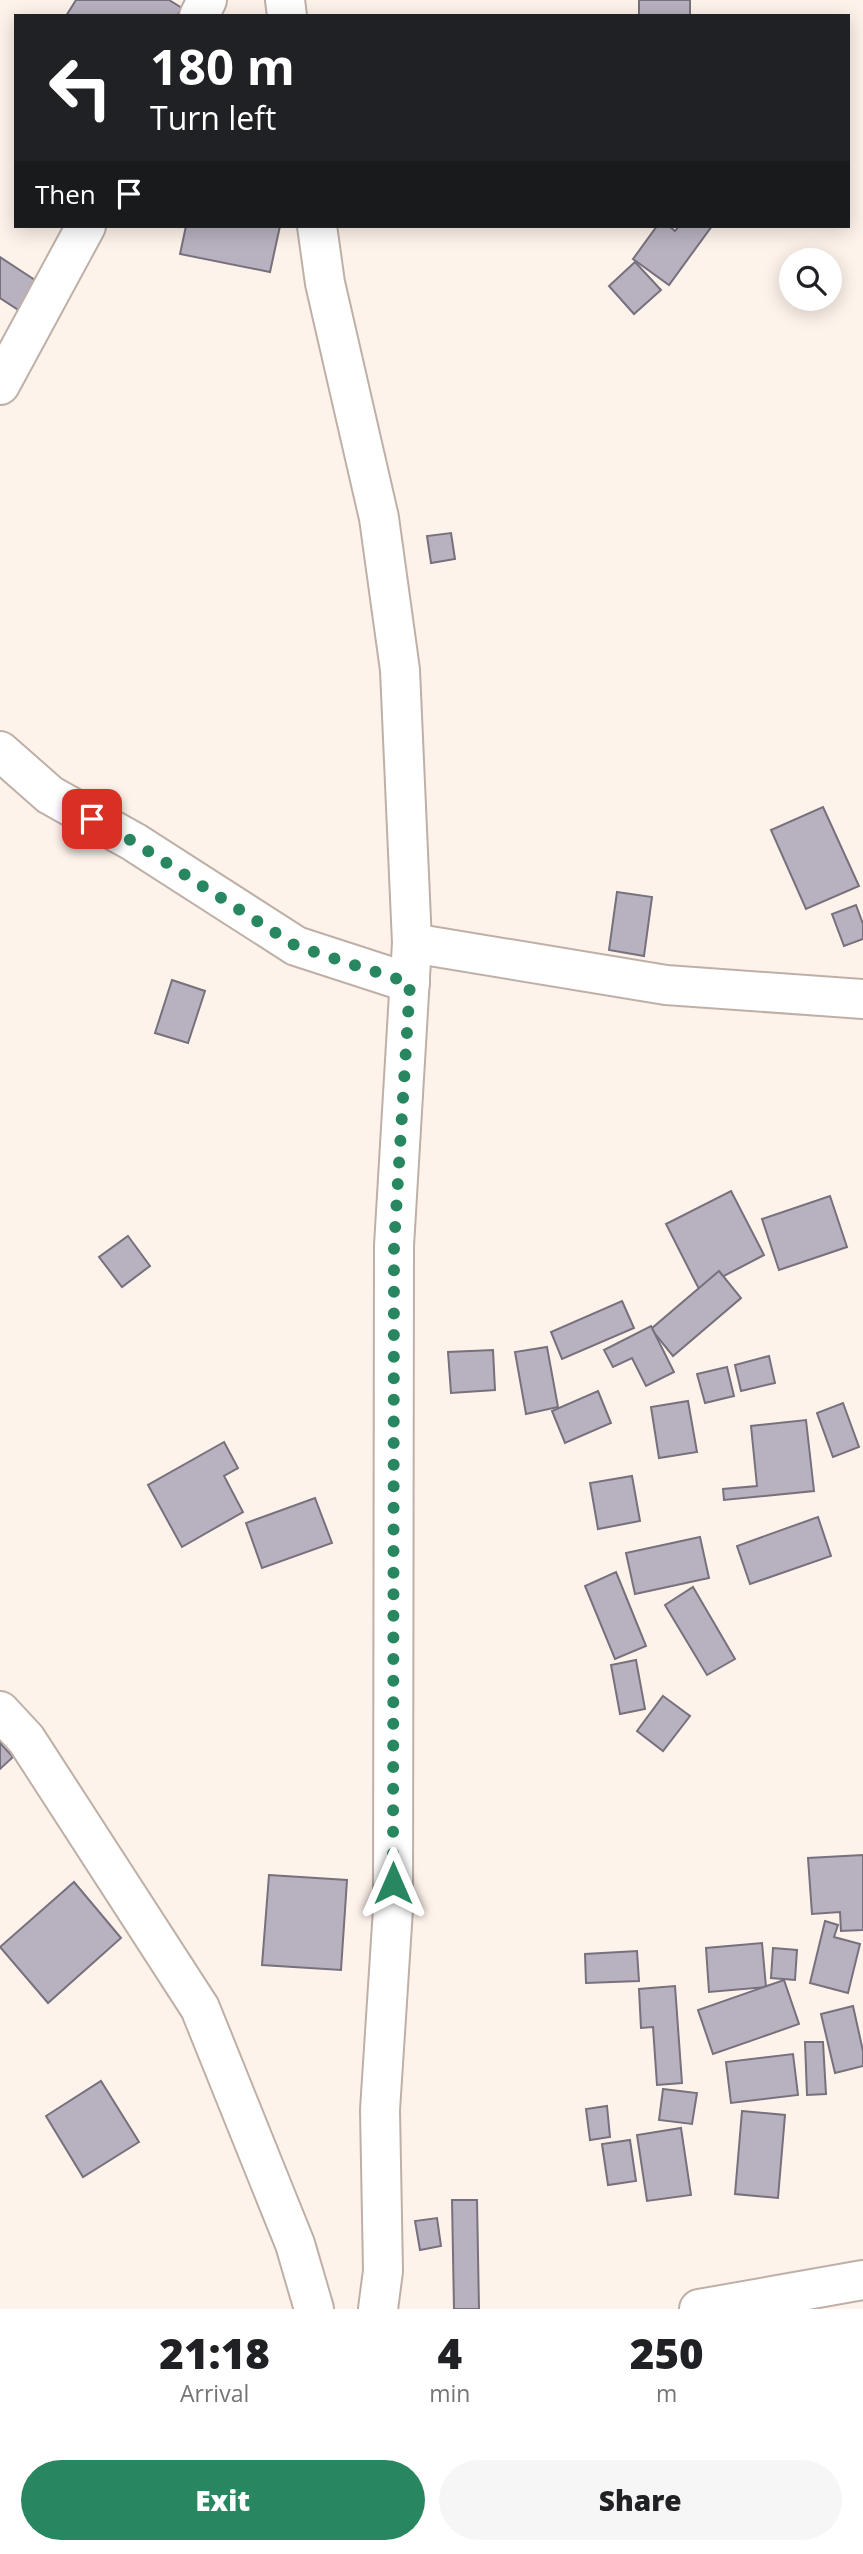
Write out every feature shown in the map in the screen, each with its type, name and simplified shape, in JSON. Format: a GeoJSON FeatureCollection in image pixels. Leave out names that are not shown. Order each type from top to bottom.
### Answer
{"type":"FeatureCollection","features":[{"type":"Feature","properties":{"kind":"street"},"geometry":{"type":"LineString","coordinates":[[0,385],[85,228]]}},
{"type":"Feature","properties":{"kind":"street"},"geometry":{"type":"LineString","coordinates":[[317,228],[325,282],[379,518],[398,656],[412,943],[394,1246],[393,1909],[380,2110],[383,2271],[378,2309]]}},
{"type":"Feature","properties":{"kind":"street"},"geometry":{"type":"LineString","coordinates":[[0,751],[50,795],[134,842],[296,946],[410,983]]}},
{"type":"Feature","properties":{"kind":"street"},"geometry":{"type":"LineString","coordinates":[[412,943],[666,985],[863,999]]}},
{"type":"Feature","properties":{"kind":"street"},"geometry":{"type":"LineString","coordinates":[[0,1711],[26,1739],[200,2008],[295,2244],[314,2309]]}},
{"type":"Feature","properties":{"kind":"street"},"geometry":{"type":"LineString","coordinates":[[699,2309],[863,2280]]}},
{"type":"Feature","properties":{"kind":"building"},"geometry":{"type":"Polygon","coordinates":[[[76,0],[169,0],[182,8],[178,14],[67,14],[76,0]]]}},
{"type":"Feature","properties":{"kind":"building"},"geometry":{"type":"Polygon","coordinates":[[[639,0],[690,0],[690,14],[639,14],[639,0]]]}},
{"type":"Feature","properties":{"kind":"building"},"geometry":{"type":"Polygon","coordinates":[[[186,228],[280,228],[270,272],[180,254],[186,228]]]}},
{"type":"Feature","properties":{"kind":"building"},"geometry":{"type":"Polygon","coordinates":[[[656,228],[671,228],[675,231],[677,228],[711,228],[669,285],[633,259],[656,228]]]}},
{"type":"Feature","properties":{"kind":"building"},"geometry":{"type":"Polygon","coordinates":[[[0,257],[38,282],[20,311],[0,298],[0,257]]]}},
{"type":"Feature","properties":{"kind":"building"},"geometry":{"type":"Polygon","coordinates":[[[635,262],[661,290],[634,314],[609,286],[635,262]]]}},
{"type":"Feature","properties":{"kind":"building"},"geometry":{"type":"Polygon","coordinates":[[[451,533],[455,559],[431,563],[427,536],[451,533]]]}},
{"type":"Feature","properties":{"kind":"building"},"geometry":{"type":"Polygon","coordinates":[[[823,807],[859,886],[806,909],[771,830],[823,807]]]}},
{"type":"Feature","properties":{"kind":"building"},"geometry":{"type":"Polygon","coordinates":[[[617,892],[652,897],[644,956],[609,950],[617,892]]]}},
{"type":"Feature","properties":{"kind":"building"},"geometry":{"type":"Polygon","coordinates":[[[856,905],[863,924],[863,939],[844,946],[832,914],[856,905]]]}},
{"type":"Feature","properties":{"kind":"building"},"geometry":{"type":"Polygon","coordinates":[[[172,980],[205,991],[188,1043],[155,1033],[172,980]]]}},
{"type":"Feature","properties":{"kind":"building"},"geometry":{"type":"Polygon","coordinates":[[[731,1191],[764,1255],[699,1289],[666,1224],[731,1191]]]}},
{"type":"Feature","properties":{"kind":"building"},"geometry":{"type":"Polygon","coordinates":[[[830,1196],[847,1247],[779,1270],[762,1219],[830,1196]]]}},
{"type":"Feature","properties":{"kind":"building"},"geometry":{"type":"Polygon","coordinates":[[[128,1236],[150,1266],[122,1287],[99,1257],[128,1236]]]}},
{"type":"Feature","properties":{"kind":"building"},"geometry":{"type":"Polygon","coordinates":[[[719,1271],[741,1298],[673,1356],[651,1329],[719,1271]]]}},
{"type":"Feature","properties":{"kind":"building"},"geometry":{"type":"Polygon","coordinates":[[[622,1301],[634,1328],[562,1359],[551,1332],[622,1301]]]}},
{"type":"Feature","properties":{"kind":"building"},"geometry":{"type":"Polygon","coordinates":[[[651,1326],[674,1372],[646,1386],[632,1358],[613,1367],[604,1350],[651,1326]]]}},
{"type":"Feature","properties":{"kind":"building"},"geometry":{"type":"Polygon","coordinates":[[[547,1347],[558,1407],[526,1414],[515,1352],[547,1347]]]}},
{"type":"Feature","properties":{"kind":"building"},"geometry":{"type":"Polygon","coordinates":[[[493,1350],[495,1390],[451,1393],[448,1352],[493,1350]]]}},
{"type":"Feature","properties":{"kind":"building"},"geometry":{"type":"Polygon","coordinates":[[[769,1356],[775,1383],[741,1391],[735,1365],[769,1356]]]}},
{"type":"Feature","properties":{"kind":"building"},"geometry":{"type":"Polygon","coordinates":[[[727,1367],[734,1396],[705,1403],[697,1374],[727,1367]]]}},
{"type":"Feature","properties":{"kind":"building"},"geometry":{"type":"Polygon","coordinates":[[[598,1391],[611,1423],[565,1443],[552,1411],[598,1391]]]}},
{"type":"Feature","properties":{"kind":"building"},"geometry":{"type":"Polygon","coordinates":[[[688,1401],[697,1452],[659,1458],[651,1407],[688,1401]]]}},
{"type":"Feature","properties":{"kind":"building"},"geometry":{"type":"Polygon","coordinates":[[[843,1403],[859,1447],[833,1457],[817,1413],[843,1403]]]}},
{"type":"Feature","properties":{"kind":"building"},"geometry":{"type":"Polygon","coordinates":[[[806,1420],[814,1491],[724,1500],[723,1489],[757,1486],[751,1426],[806,1420]]]}},
{"type":"Feature","properties":{"kind":"building"},"geometry":{"type":"Polygon","coordinates":[[[224,1442],[238,1468],[224,1476],[243,1512],[182,1547],[148,1485],[224,1442]]]}},
{"type":"Feature","properties":{"kind":"building"},"geometry":{"type":"Polygon","coordinates":[[[632,1476],[640,1521],[598,1529],[590,1483],[632,1476]]]}},
{"type":"Feature","properties":{"kind":"building"},"geometry":{"type":"Polygon","coordinates":[[[315,1498],[332,1543],[262,1568],[246,1523],[315,1498]]]}},
{"type":"Feature","properties":{"kind":"building"},"geometry":{"type":"Polygon","coordinates":[[[818,1517],[831,1556],[750,1584],[737,1546],[818,1517]]]}},
{"type":"Feature","properties":{"kind":"building"},"geometry":{"type":"Polygon","coordinates":[[[700,1537],[709,1578],[635,1594],[626,1553],[700,1537]]]}},
{"type":"Feature","properties":{"kind":"building"},"geometry":{"type":"Polygon","coordinates":[[[616,1572],[646,1646],[615,1659],[585,1586],[616,1572]]]}},
{"type":"Feature","properties":{"kind":"building"},"geometry":{"type":"Polygon","coordinates":[[[693,1587],[735,1659],[707,1675],[665,1605],[693,1587]]]}},
{"type":"Feature","properties":{"kind":"building"},"geometry":{"type":"Polygon","coordinates":[[[636,1660],[645,1709],[620,1714],[611,1665],[636,1660]]]}},
{"type":"Feature","properties":{"kind":"building"},"geometry":{"type":"Polygon","coordinates":[[[663,1696],[690,1716],[663,1751],[637,1731],[663,1696]]]}},
{"type":"Feature","properties":{"kind":"building"},"geometry":{"type":"Polygon","coordinates":[[[0,1743],[13,1757],[0,1769],[0,1743]]]}},
{"type":"Feature","properties":{"kind":"building"},"geometry":{"type":"Polygon","coordinates":[[[863,1855],[863,1930],[841,1931],[840,1912],[812,1914],[808,1858],[863,1855]]]}},
{"type":"Feature","properties":{"kind":"building"},"geometry":{"type":"Polygon","coordinates":[[[269,1875],[347,1880],[341,1970],[262,1965],[269,1875]]]}},
{"type":"Feature","properties":{"kind":"building"},"geometry":{"type":"Polygon","coordinates":[[[74,1882],[121,1938],[48,2003],[0,1947],[74,1882]]]}},
{"type":"Feature","properties":{"kind":"building"},"geometry":{"type":"Polygon","coordinates":[[[825,1921],[838,1925],[834,1937],[860,1944],[848,1993],[810,1983],[825,1921]]]}},
{"type":"Feature","properties":{"kind":"building"},"geometry":{"type":"Polygon","coordinates":[[[762,1943],[766,1987],[709,1992],[706,1948],[762,1943]]]}},
{"type":"Feature","properties":{"kind":"building"},"geometry":{"type":"Polygon","coordinates":[[[773,1948],[797,1950],[795,1980],[771,1978],[773,1948]]]}},
{"type":"Feature","properties":{"kind":"building"},"geometry":{"type":"Polygon","coordinates":[[[637,1951],[639,1981],[586,1983],[585,1954],[637,1951]]]}},
{"type":"Feature","properties":{"kind":"building"},"geometry":{"type":"Polygon","coordinates":[[[784,1980],[799,2024],[713,2054],[698,2010],[784,1980]]]}},
{"type":"Feature","properties":{"kind":"building"},"geometry":{"type":"Polygon","coordinates":[[[675,1986],[682,2083],[657,2085],[653,2027],[641,2028],[639,1989],[675,1986]]]}},
{"type":"Feature","properties":{"kind":"building"},"geometry":{"type":"Polygon","coordinates":[[[853,2006],[863,2051],[863,2066],[835,2073],[821,2014],[853,2006]]]}},
{"type":"Feature","properties":{"kind":"building"},"geometry":{"type":"Polygon","coordinates":[[[805,2042],[823,2042],[826,2094],[807,2095],[805,2042]]]}},
{"type":"Feature","properties":{"kind":"building"},"geometry":{"type":"Polygon","coordinates":[[[793,2054],[798,2095],[731,2103],[726,2062],[793,2054]]]}},
{"type":"Feature","properties":{"kind":"building"},"geometry":{"type":"Polygon","coordinates":[[[101,2081],[139,2142],[83,2177],[46,2116],[101,2081]]]}},
{"type":"Feature","properties":{"kind":"building"},"geometry":{"type":"Polygon","coordinates":[[[663,2089],[697,2093],[692,2124],[659,2120],[663,2089]]]}},
{"type":"Feature","properties":{"kind":"building"},"geometry":{"type":"Polygon","coordinates":[[[607,2106],[610,2137],[590,2140],[586,2109],[607,2106]]]}},
{"type":"Feature","properties":{"kind":"building"},"geometry":{"type":"Polygon","coordinates":[[[742,2111],[785,2115],[778,2198],[735,2194],[742,2111]]]}},
{"type":"Feature","properties":{"kind":"building"},"geometry":{"type":"Polygon","coordinates":[[[681,2128],[691,2195],[647,2201],[637,2135],[681,2128]]]}},
{"type":"Feature","properties":{"kind":"building"},"geometry":{"type":"Polygon","coordinates":[[[630,2140],[636,2181],[608,2185],[602,2144],[630,2140]]]}},
{"type":"Feature","properties":{"kind":"building"},"geometry":{"type":"Polygon","coordinates":[[[452,2200],[477,2200],[479,2309],[454,2309],[452,2200]]]}},
{"type":"Feature","properties":{"kind":"building"},"geometry":{"type":"Polygon","coordinates":[[[437,2218],[441,2246],[420,2250],[415,2221],[437,2218]]]}},
{"type":"Feature","properties":{"kind":"route"},"geometry":{"type":"LineString","coordinates":[[92,819],[134,842],[296,946],[410,983],[394,1246],[393,1883]]}}]}
